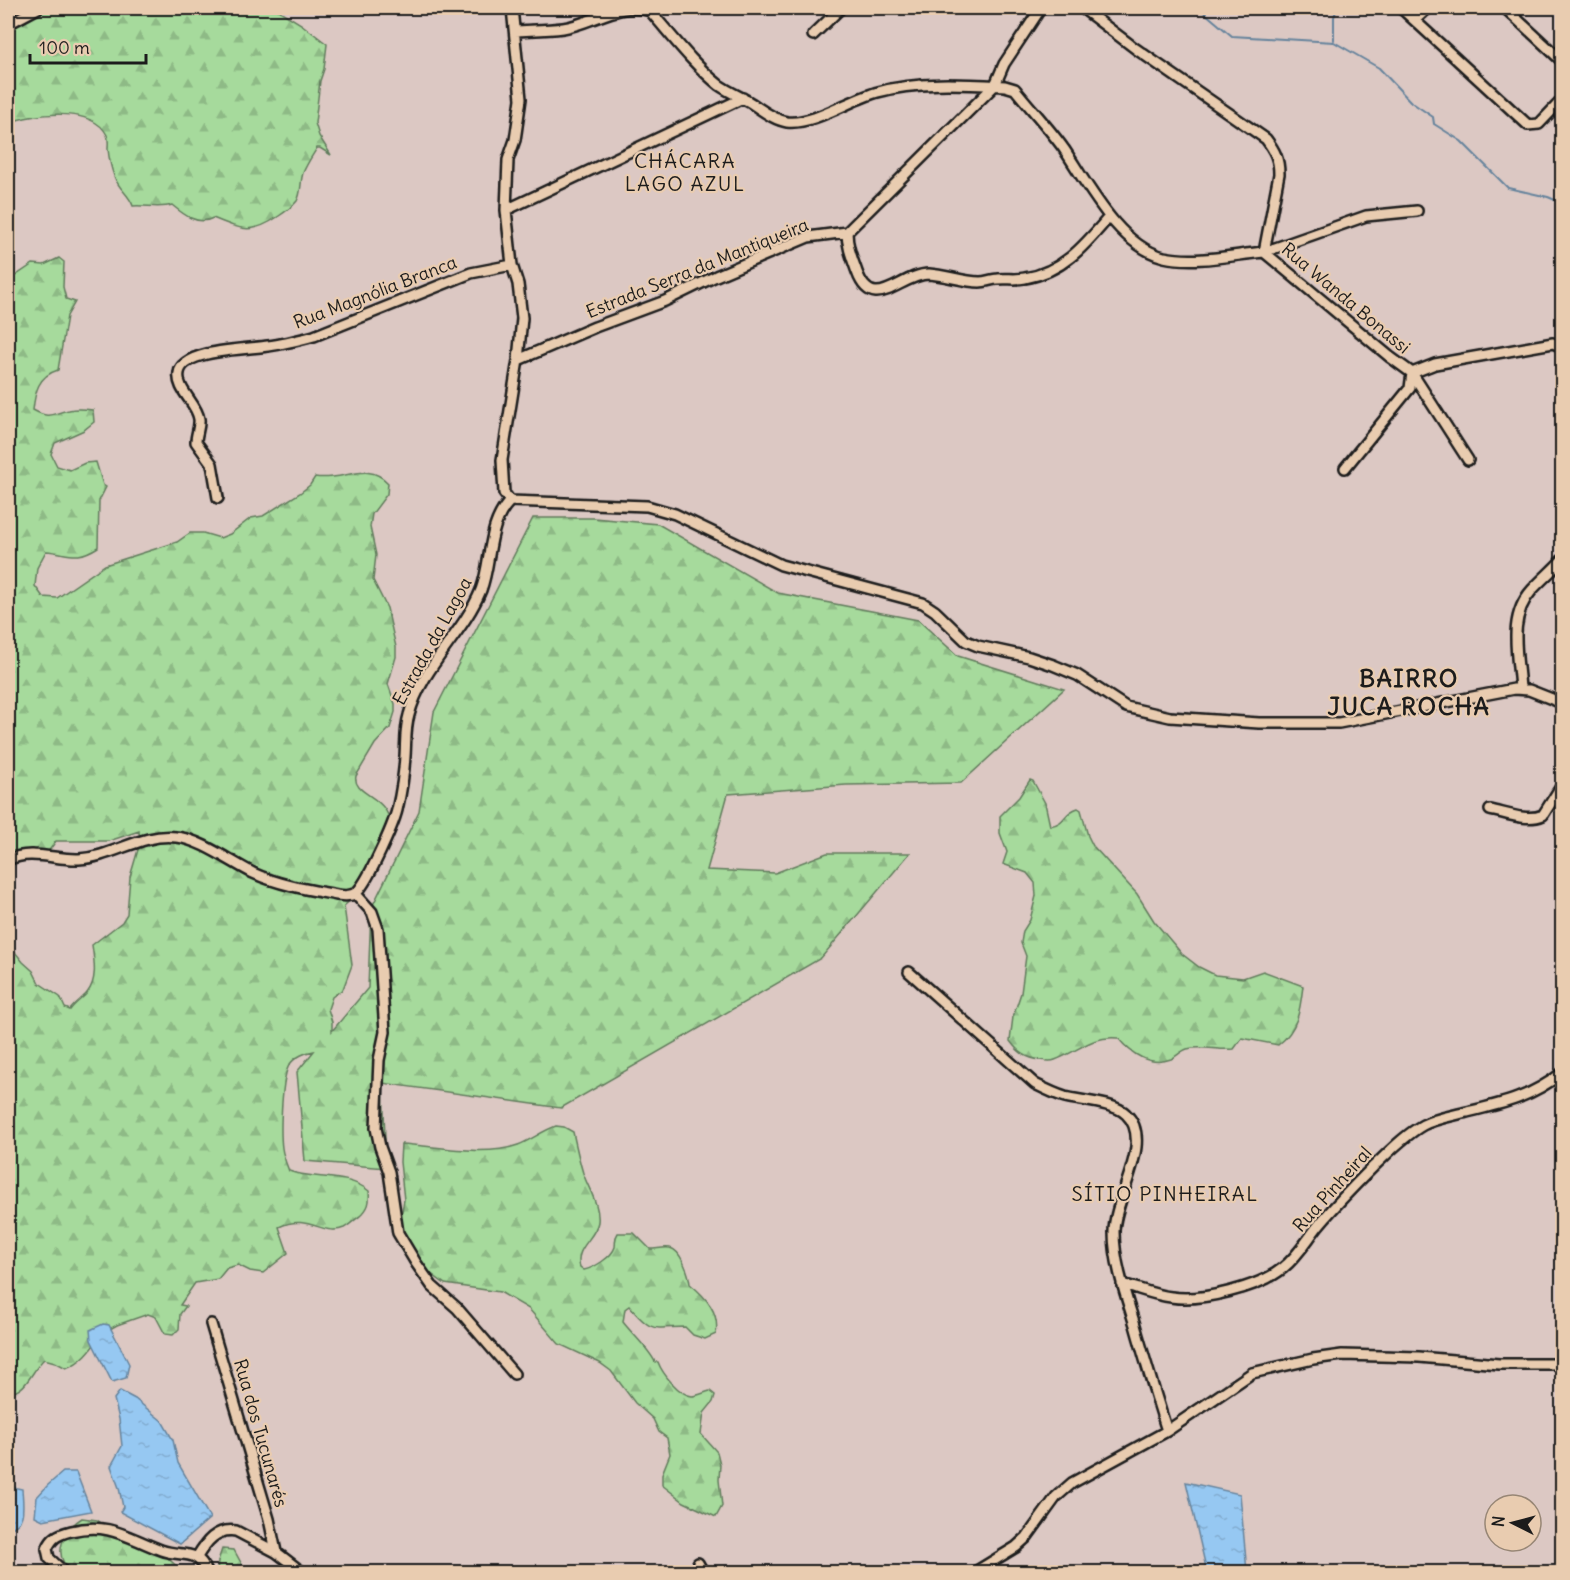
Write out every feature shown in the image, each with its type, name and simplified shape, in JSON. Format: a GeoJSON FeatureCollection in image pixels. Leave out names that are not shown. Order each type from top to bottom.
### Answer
{"type":"FeatureCollection","features":[{"type":"Feature","properties":{"kind":"street"},"geometry":{"type":"LineString","coordinates":[[8,24],[38,8]]}},
{"type":"Feature","properties":{"kind":"street"},"geometry":{"type":"LineString","coordinates":[[512,8],[521,99],[515,140],[508,160],[506,210],[512,265],[518,284],[522,318],[518,360],[502,460],[504,493],[510,501],[630,504],[662,509],[781,565],[923,603],[935,611],[966,641],[978,646],[1029,657],[1077,675],[1126,706],[1151,714],[1210,721],[1339,723],[1520,689],[1563,703]]}},
{"type":"Feature","properties":{"kind":"street","name":"Rua Wanda Bonassi"},"geometry":{"type":"LineString","coordinates":[[515,31],[576,26],[615,12],[634,8],[650,11],[720,86],[773,117],[786,122],[811,119],[878,92],[900,87],[995,85],[1015,89],[1062,147],[1109,218],[1144,248],[1166,257],[1196,259],[1264,252],[1412,373],[1435,364],[1553,343],[1563,347]]}},
{"type":"Feature","properties":{"kind":"street"},"geometry":{"type":"LineString","coordinates":[[813,35],[842,8]]}},
{"type":"Feature","properties":{"kind":"street"},"geometry":{"type":"LineString","coordinates":[[1041,8],[1005,64],[995,85],[847,232],[848,248],[861,282],[866,289],[876,293],[928,274],[980,282],[1024,279],[1057,268],[1081,250],[1109,218]]}},
{"type":"Feature","properties":{"kind":"street"},"geometry":{"type":"LineString","coordinates":[[1082,8],[1136,49],[1266,139],[1275,151],[1279,162],[1279,174],[1264,252]]}},
{"type":"Feature","properties":{"kind":"street"},"geometry":{"type":"LineString","coordinates":[[1401,8],[1528,125],[1539,124],[1563,100]]}},
{"type":"Feature","properties":{"kind":"street"},"geometry":{"type":"LineString","coordinates":[[1415,20],[1428,8]]}},
{"type":"Feature","properties":{"kind":"street"},"geometry":{"type":"LineString","coordinates":[[1505,8],[1563,60]]}},
{"type":"Feature","properties":{"kind":"street"},"geometry":{"type":"LineString","coordinates":[[506,210],[743,98]]}},
{"type":"Feature","properties":{"kind":"street"},"geometry":{"type":"LineString","coordinates":[[1264,252],[1366,216],[1417,211]]}},
{"type":"Feature","properties":{"kind":"street","name":"Estrada Serra da Mantiqueira"},"geometry":{"type":"LineString","coordinates":[[518,360],[595,327],[665,302],[716,276],[808,237],[847,232]]}},
{"type":"Feature","properties":{"kind":"street","name":"Rua Magnólia Branca"},"geometry":{"type":"LineString","coordinates":[[218,498],[212,464],[196,442],[199,420],[179,381],[178,373],[182,366],[213,352],[240,347],[287,344],[314,336],[471,273],[512,265]]}},
{"type":"Feature","properties":{"kind":"street"},"geometry":{"type":"LineString","coordinates":[[1412,373],[1468,459]]}},
{"type":"Feature","properties":{"kind":"street"},"geometry":{"type":"LineString","coordinates":[[1345,468],[1410,388],[1412,373]]}},
{"type":"Feature","properties":{"kind":"street","name":"Estrada da Lagoa"},"geometry":{"type":"LineString","coordinates":[[355,893],[370,872],[397,811],[408,716],[439,656],[459,630],[480,593],[497,520],[510,501]]}},
{"type":"Feature","properties":{"kind":"street"},"geometry":{"type":"LineString","coordinates":[[1520,689],[1516,646],[1518,614],[1532,591],[1563,560]]}},
{"type":"Feature","properties":{"kind":"street"},"geometry":{"type":"LineString","coordinates":[[1490,810],[1527,817],[1540,817],[1563,784]]}},
{"type":"Feature","properties":{"kind":"street"},"geometry":{"type":"LineString","coordinates":[[8,860],[34,855],[82,859],[156,837],[176,837],[190,840],[256,874],[280,882],[338,895],[346,896],[355,893],[372,912],[378,929],[385,1032],[379,1060],[376,1128],[389,1172],[399,1233],[432,1286],[457,1308],[514,1374]]}},
{"type":"Feature","properties":{"kind":"street"},"geometry":{"type":"LineString","coordinates":[[909,972],[1035,1084],[1058,1095],[1112,1107],[1126,1113],[1137,1130],[1137,1146],[1119,1202],[1114,1232],[1122,1284],[1167,1431]]}},
{"type":"Feature","properties":{"kind":"street","name":"Rua Pinheiral"},"geometry":{"type":"LineString","coordinates":[[1122,1284],[1171,1297],[1191,1298],[1236,1288],[1269,1277],[1295,1257],[1320,1224],[1360,1179],[1395,1146],[1423,1125],[1441,1118],[1503,1104],[1533,1093],[1563,1073]]}},
{"type":"Feature","properties":{"kind":"street","name":"Rua dos Tucunarés"},"geometry":{"type":"LineString","coordinates":[[211,1324],[269,1518],[276,1552]]}},
{"type":"Feature","properties":{"kind":"street"},"geometry":{"type":"LineString","coordinates":[[975,1572],[1016,1547],[1027,1537],[1056,1497],[1072,1483],[1167,1431],[1252,1373],[1313,1359],[1370,1354],[1499,1364],[1563,1364]]}},
{"type":"Feature","properties":{"kind":"street"},"geometry":{"type":"LineString","coordinates":[[64,1572],[49,1558],[47,1549],[56,1536],[95,1527],[115,1531],[163,1551],[190,1554],[197,1557],[207,1572]]}},
{"type":"Feature","properties":{"kind":"street"},"geometry":{"type":"LineString","coordinates":[[197,1557],[207,1540],[220,1532],[236,1531],[276,1552],[302,1572]]}},
{"type":"Feature","properties":{"kind":"street"},"geometry":{"type":"LineString","coordinates":[[698,1563],[703,1572]]}},
{"type":"Feature","properties":{"kind":"green space"},"geometry":{"type":"Polygon","coordinates":[[[27,8],[275,8],[327,44],[315,123],[319,136],[331,155],[317,148],[303,173],[297,201],[270,222],[254,228],[240,228],[213,218],[197,220],[186,216],[172,205],[133,206],[114,176],[109,156],[108,137],[89,119],[61,114],[31,117],[8,123],[8,15],[27,8]]]}},
{"type":"Feature","properties":{"kind":"green space"},"geometry":{"type":"Polygon","coordinates":[[[59,258],[64,262],[63,287],[66,299],[75,302],[67,316],[58,370],[46,376],[42,381],[35,397],[33,410],[51,415],[75,409],[93,410],[94,422],[84,430],[55,443],[51,454],[57,466],[70,470],[85,463],[96,462],[103,485],[106,487],[99,501],[98,547],[78,555],[46,551],[37,568],[35,586],[43,597],[57,598],[105,565],[177,542],[190,533],[203,533],[220,538],[230,534],[251,518],[263,516],[300,493],[310,485],[315,477],[335,477],[363,472],[380,476],[388,483],[387,494],[372,514],[370,527],[376,555],[373,580],[387,608],[396,647],[396,657],[388,684],[395,704],[395,712],[390,728],[375,744],[356,776],[356,782],[364,792],[383,807],[390,823],[360,891],[344,906],[352,965],[343,989],[332,997],[328,1009],[332,1031],[368,988],[371,909],[419,811],[434,712],[533,518],[594,518],[658,524],[778,593],[918,620],[958,656],[1064,689],[961,783],[846,785],[728,794],[707,870],[775,873],[827,853],[910,853],[821,958],[561,1108],[383,1083],[386,1168],[305,1161],[297,1072],[314,1051],[298,1057],[287,1070],[282,1104],[282,1148],[289,1171],[341,1179],[361,1185],[369,1191],[368,1205],[363,1213],[346,1227],[337,1230],[299,1223],[289,1223],[279,1227],[288,1253],[263,1273],[250,1271],[238,1265],[227,1268],[218,1279],[195,1283],[180,1305],[186,1306],[180,1314],[179,1329],[173,1335],[165,1334],[156,1317],[148,1314],[117,1325],[99,1335],[90,1351],[71,1366],[66,1368],[44,1359],[20,1389],[8,1393],[8,948],[33,971],[39,983],[60,997],[65,1008],[70,1010],[87,993],[93,982],[92,945],[122,922],[127,914],[130,877],[140,843],[139,831],[109,841],[56,841],[48,852],[8,858],[8,281],[33,264],[44,265],[59,258]]]}},
{"type":"Feature","properties":{"kind":"green space"},"geometry":{"type":"Polygon","coordinates":[[[1030,780],[1033,781],[1045,803],[1050,826],[1059,823],[1069,812],[1078,808],[1081,810],[1093,846],[1137,894],[1154,921],[1182,954],[1199,967],[1215,975],[1243,978],[1263,971],[1303,986],[1297,1019],[1285,1039],[1278,1045],[1242,1038],[1234,1049],[1193,1048],[1163,1061],[1141,1058],[1118,1038],[1100,1039],[1052,1061],[1031,1058],[1017,1049],[1010,1041],[1013,1017],[1021,993],[1026,956],[1021,943],[1036,896],[1035,883],[1027,873],[1003,864],[1007,852],[1000,833],[1000,816],[1019,797],[1030,780]]]}},
{"type":"Feature","properties":{"kind":"green space"},"geometry":{"type":"Polygon","coordinates":[[[556,1126],[573,1132],[583,1173],[597,1209],[598,1222],[580,1254],[580,1267],[584,1270],[588,1269],[607,1258],[615,1247],[618,1233],[634,1233],[650,1249],[670,1248],[678,1253],[690,1284],[701,1294],[714,1312],[716,1334],[705,1339],[693,1335],[685,1327],[659,1328],[648,1325],[629,1306],[625,1309],[623,1322],[655,1362],[658,1362],[667,1377],[682,1392],[692,1396],[710,1391],[715,1395],[713,1402],[704,1413],[701,1434],[717,1452],[720,1464],[722,1506],[716,1517],[684,1502],[662,1485],[662,1474],[670,1454],[667,1438],[659,1432],[653,1419],[635,1403],[611,1371],[600,1363],[559,1344],[529,1309],[500,1292],[445,1284],[403,1253],[399,1246],[397,1238],[404,1200],[400,1162],[401,1144],[460,1150],[491,1150],[518,1145],[556,1126]]]}},
{"type":"Feature","properties":{"kind":"green space"},"geometry":{"type":"Polygon","coordinates":[[[82,1518],[97,1520],[161,1552],[183,1572],[72,1572],[62,1558],[62,1544],[69,1529],[82,1518]]]}},
{"type":"Feature","properties":{"kind":"green space"},"geometry":{"type":"Polygon","coordinates":[[[222,1549],[234,1550],[246,1572],[217,1572],[222,1549]]]}},
{"type":"Feature","properties":{"kind":"water"},"geometry":{"type":"Polygon","coordinates":[[[103,1324],[109,1325],[129,1364],[126,1378],[112,1382],[91,1340],[90,1330],[103,1324]]]}},
{"type":"Feature","properties":{"kind":"water"},"geometry":{"type":"Polygon","coordinates":[[[120,1391],[135,1399],[162,1421],[173,1440],[178,1463],[210,1518],[180,1544],[120,1512],[123,1507],[111,1466],[122,1446],[114,1399],[120,1391]]]}},
{"type":"Feature","properties":{"kind":"water"},"geometry":{"type":"Polygon","coordinates":[[[63,1472],[76,1472],[91,1511],[43,1520],[35,1516],[37,1497],[63,1472]]]}},
{"type":"Feature","properties":{"kind":"water"},"geometry":{"type":"Polygon","coordinates":[[[1186,1482],[1240,1494],[1247,1572],[1207,1572],[1186,1482]]]}},
{"type":"Feature","properties":{"kind":"water"},"geometry":{"type":"Polygon","coordinates":[[[8,1486],[22,1489],[23,1508],[21,1519],[14,1527],[8,1529],[8,1486]]]}},
{"type":"Feature","properties":{"kind":"waterway"},"geometry":{"type":"LineString","coordinates":[[1199,8],[1232,36],[1334,42],[1379,68],[1411,102],[1433,117],[1434,124],[1461,141],[1508,188],[1548,197],[1562,203]]}},
{"type":"Feature","properties":{"kind":"waterway"},"geometry":{"type":"LineString","coordinates":[[1334,40],[1334,17],[1337,8]]}},
{"type":"Feature","properties":{"kind":"district","name":"CHÁCARA LAGO AZUL"},"geometry":{"type":"Point","coordinates":[685,172]}},
{"type":"Feature","properties":{"kind":"district","name":"BAIRRO JUCA ROCHA"},"geometry":{"type":"Point","coordinates":[1409,692]}},
{"type":"Feature","properties":{"kind":"district","name":"SÍTIO PINHEIRAL"},"geometry":{"type":"Point","coordinates":[1165,1193]}}]}
